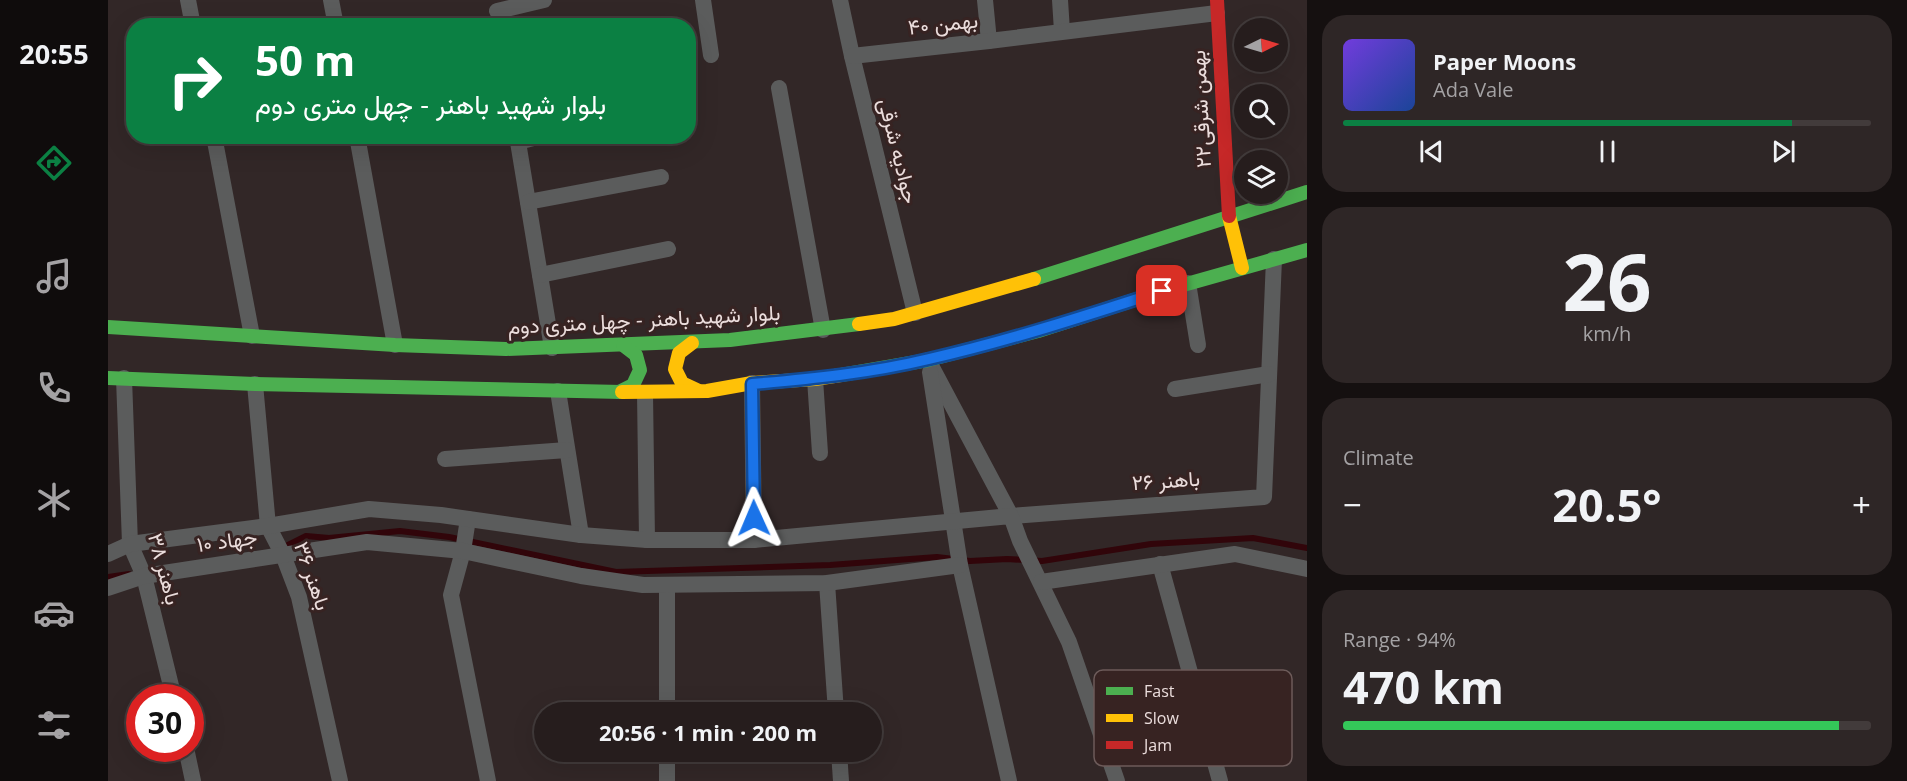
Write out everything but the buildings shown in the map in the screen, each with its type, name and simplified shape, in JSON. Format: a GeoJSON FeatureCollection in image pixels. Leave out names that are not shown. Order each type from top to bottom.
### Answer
{"type":"FeatureCollection","features":[{"type":"Feature","properties":{"kind":"street"},"geometry":{"type":"LineString","coordinates":[[188,0],[191,18]]}},
{"type":"Feature","properties":{"kind":"street"},"geometry":{"type":"LineString","coordinates":[[331,0],[334,18]]}},
{"type":"Feature","properties":{"kind":"street"},"geometry":{"type":"LineString","coordinates":[[497,12],[544,0]]}},
{"type":"Feature","properties":{"kind":"street"},"geometry":{"type":"LineString","coordinates":[[704,0],[711,55]]}},
{"type":"Feature","properties":{"kind":"street","name":"جوادیه شرقی"},"geometry":{"type":"LineString","coordinates":[[840,0],[915,313]]}},
{"type":"Feature","properties":{"kind":"street"},"geometry":{"type":"LineString","coordinates":[[985,0],[989,41]]}},
{"type":"Feature","properties":{"kind":"street"},"geometry":{"type":"LineString","coordinates":[[1060,0],[1062,31]]}},
{"type":"Feature","properties":{"kind":"street","name":"بهمن ۴۰"},"geometry":{"type":"LineString","coordinates":[[852,56],[989,41],[1217,6]]}},
{"type":"Feature","properties":{"kind":"street","name":"۲۲بهمن شرقی"},"geometry":{"type":"LineString","coordinates":[[1217,6],[1229,216],[1242,268]]}},
{"type":"Feature","properties":{"kind":"street"},"geometry":{"type":"LineString","coordinates":[[779,88],[823,330]]}},
{"type":"Feature","properties":{"kind":"street"},"geometry":{"type":"LineString","coordinates":[[216,144],[252,336]]}},
{"type":"Feature","properties":{"kind":"street"},"geometry":{"type":"LineString","coordinates":[[358,144],[395,345]]}},
{"type":"Feature","properties":{"kind":"street"},"geometry":{"type":"LineString","coordinates":[[519,144],[552,348]]}},
{"type":"Feature","properties":{"kind":"street"},"geometry":{"type":"LineString","coordinates":[[528,202],[661,177]]}},
{"type":"Feature","properties":{"kind":"street","name":"بلوار شهید باهنر - چهل متری دوم"},"geometry":{"type":"LineString","coordinates":[[108,327],[395,345],[506,349],[692,343],[823,330],[894,319],[1016,285],[1307,192]]}},
{"type":"Feature","properties":{"kind":"street"},"geometry":{"type":"LineString","coordinates":[[540,275],[668,249]]}},
{"type":"Feature","properties":{"kind":"street"},"geometry":{"type":"LineString","coordinates":[[116,378],[255,384],[645,393],[707,391],[752,384],[815,379],[928,360],[1038,331],[1188,283],[1307,250]]}},
{"type":"Feature","properties":{"kind":"street","name":"باهنر ۲۶"},"geometry":{"type":"LineString","coordinates":[[1011,516],[1264,497],[1274,259]]}},
{"type":"Feature","properties":{"kind":"street"},"geometry":{"type":"LineString","coordinates":[[1188,283],[1198,345]]}},
{"type":"Feature","properties":{"kind":"street"},"geometry":{"type":"LineString","coordinates":[[692,343],[679,353],[675,369],[682,383],[697,390]]}},
{"type":"Feature","properties":{"kind":"street"},"geometry":{"type":"LineString","coordinates":[[619,392],[633,385],[640,370],[636,355],[623,345]]}},
{"type":"Feature","properties":{"kind":"street"},"geometry":{"type":"LineString","coordinates":[[928,360],[1011,516],[1020,541],[1069,642],[1094,713]]}},
{"type":"Feature","properties":{"kind":"street"},"geometry":{"type":"LineString","coordinates":[[928,360],[960,565],[1010,781]]}},
{"type":"Feature","properties":{"kind":"street"},"geometry":{"type":"LineString","coordinates":[[1175,389],[1269,374]]}},
{"type":"Feature","properties":{"kind":"street","name":"باهنر ۳۸"},"geometry":{"type":"LineString","coordinates":[[116,378],[130,544],[144,576],[171,684]]}},
{"type":"Feature","properties":{"kind":"street"},"geometry":{"type":"LineString","coordinates":[[815,379],[820,453]]}},
{"type":"Feature","properties":{"kind":"street","name":"باهنر ۳۶"},"geometry":{"type":"LineString","coordinates":[[255,384],[268,526],[283,555],[299,597],[340,781]]}},
{"type":"Feature","properties":{"kind":"street"},"geometry":{"type":"LineString","coordinates":[[752,384],[754,540]]}},
{"type":"Feature","properties":{"kind":"street"},"geometry":{"type":"LineString","coordinates":[[558,391],[581,535]]}},
{"type":"Feature","properties":{"kind":"street"},"geometry":{"type":"LineString","coordinates":[[645,393],[647,540]]}},
{"type":"Feature","properties":{"kind":"street"},"geometry":{"type":"LineString","coordinates":[[444,459],[567,450]]}},
{"type":"Feature","properties":{"kind":"street"},"geometry":{"type":"LineString","coordinates":[[108,555],[130,544],[268,526],[369,509],[441,515],[581,535],[647,540],[754,540],[1011,516]]}},
{"type":"Feature","properties":{"kind":"street"},"geometry":{"type":"LineString","coordinates":[[468,519],[463,550],[451,595],[488,781]]}},
{"type":"Feature","properties":{"kind":"street","name":"جهاد ۱۰"},"geometry":{"type":"LineString","coordinates":[[108,588],[144,576],[367,543],[463,550],[581,576],[644,585],[827,583],[960,565]]}},
{"type":"Feature","properties":{"kind":"street"},"geometry":{"type":"LineString","coordinates":[[1038,577],[1235,554],[1307,569]]}},
{"type":"Feature","properties":{"kind":"street"},"geometry":{"type":"LineString","coordinates":[[1160,564],[1189,670]]}},
{"type":"Feature","properties":{"kind":"street"},"geometry":{"type":"LineString","coordinates":[[827,583],[835,702]]}},
{"type":"Feature","properties":{"kind":"street"},"geometry":{"type":"LineString","coordinates":[[667,585],[667,702]]}},
{"type":"Feature","properties":{"kind":"street"},"geometry":{"type":"LineString","coordinates":[[189,762],[193,781]]}},
{"type":"Feature","properties":{"kind":"street"},"geometry":{"type":"LineString","coordinates":[[667,762],[667,781]]}},
{"type":"Feature","properties":{"kind":"street"},"geometry":{"type":"LineString","coordinates":[[840,762],[841,781]]}},
{"type":"Feature","properties":{"kind":"street"},"geometry":{"type":"LineString","coordinates":[[1113,766],[1118,781]]}},
{"type":"Feature","properties":{"kind":"street"},"geometry":{"type":"LineString","coordinates":[[1216,766],[1220,781]]}},
{"type":"Feature","properties":{"kind":"waterway"},"geometry":{"type":"LineString","coordinates":[[280,549],[306,536],[329,538],[400,531],[449,537],[616,572],[830,565],[937,557],[970,561],[1007,559],[1042,561],[1151,544],[1253,538],[1307,548]]}},
{"type":"Feature","properties":{"kind":"waterway"},"geometry":{"type":"LineString","coordinates":[[108,577],[129,574]]}},
{"type":"Feature","properties":{"kind":"traffic: fast"},"geometry":{"type":"LineString","coordinates":[[1034,279],[1307,192]]}},
{"type":"Feature","properties":{"kind":"traffic: fast"},"geometry":{"type":"LineString","coordinates":[[841,375],[928,360],[1038,331],[1162,291],[1307,250]]}},
{"type":"Feature","properties":{"kind":"traffic: fast"},"geometry":{"type":"LineString","coordinates":[[108,327],[395,345],[506,349],[730,340],[859,324]]}},
{"type":"Feature","properties":{"kind":"traffic: fast"},"geometry":{"type":"LineString","coordinates":[[619,392],[633,385],[640,370],[636,355],[623,345]]}},
{"type":"Feature","properties":{"kind":"traffic: fast"},"geometry":{"type":"LineString","coordinates":[[108,378],[255,384],[622,392]]}},
{"type":"Feature","properties":{"kind":"traffic: slow"},"geometry":{"type":"LineString","coordinates":[[1229,216],[1242,268]]}},
{"type":"Feature","properties":{"kind":"traffic: slow"},"geometry":{"type":"LineString","coordinates":[[859,324],[894,319],[1034,279]]}},
{"type":"Feature","properties":{"kind":"traffic: slow"},"geometry":{"type":"LineString","coordinates":[[692,343],[679,353],[675,369],[682,383],[697,390]]}},
{"type":"Feature","properties":{"kind":"traffic: slow"},"geometry":{"type":"LineString","coordinates":[[622,392],[707,391],[752,383],[841,375]]}},
{"type":"Feature","properties":{"kind":"traffic: jam"},"geometry":{"type":"LineString","coordinates":[[1217,0],[1229,216]]}},
{"type":"Feature","properties":{"kind":"route"},"geometry":{"type":"LineString","coordinates":[[754,518],[752,384],[815,379],[928,360],[1038,331],[1162,291]]}}]}
